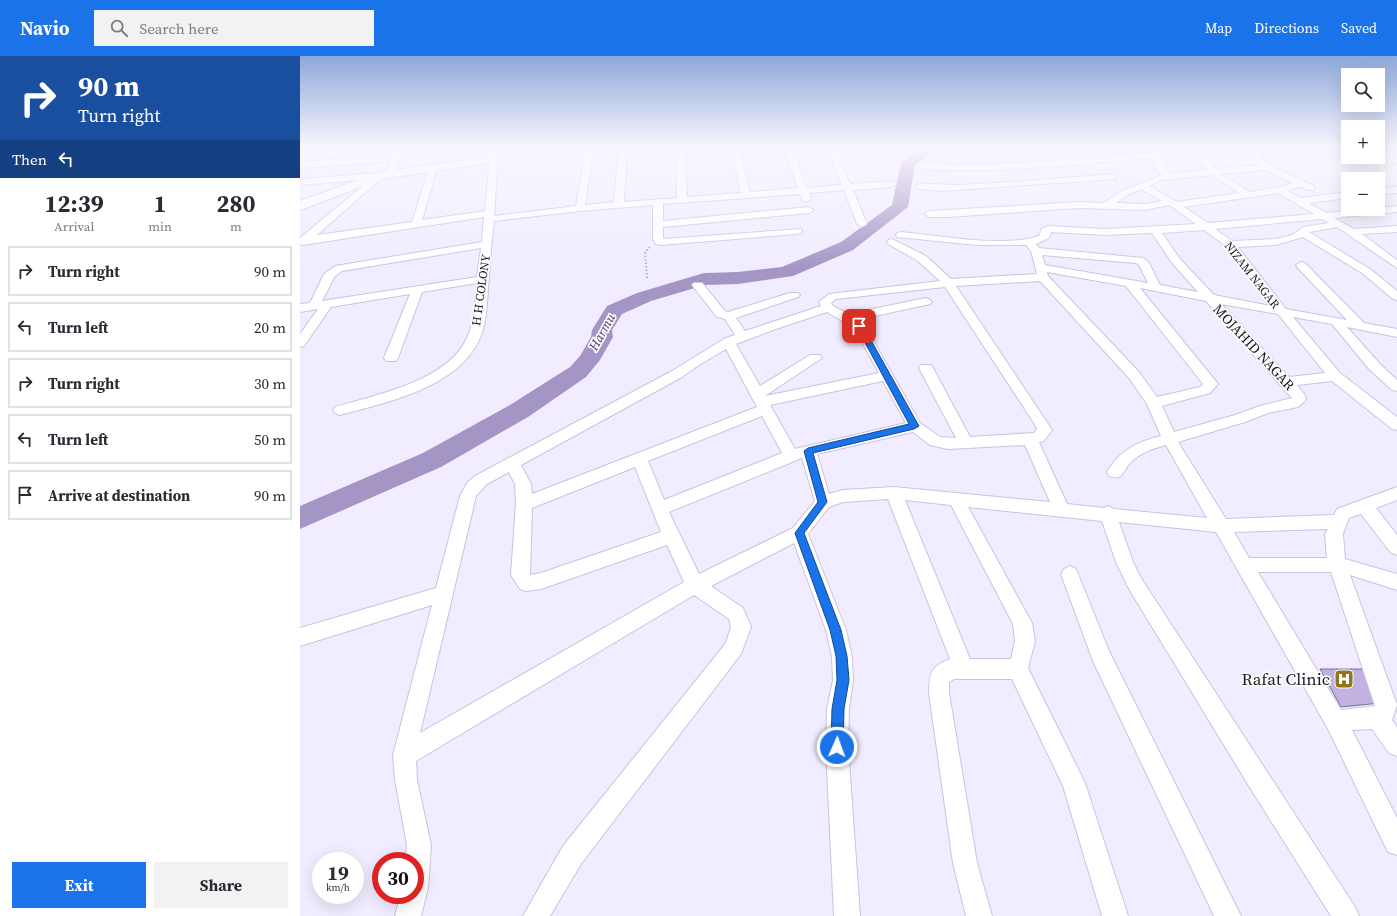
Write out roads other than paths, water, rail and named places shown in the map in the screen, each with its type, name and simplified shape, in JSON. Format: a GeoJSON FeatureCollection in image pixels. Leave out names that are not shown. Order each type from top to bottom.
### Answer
{"type":"FeatureCollection","features":[{"type":"Feature","properties":{"kind":"main road"},"geometry":{"type":"LineString","coordinates":[[300,206],[349,188]]}},
{"type":"Feature","properties":{"kind":"street"},"geometry":{"type":"LineString","coordinates":[[301,243],[369,188]]}},
{"type":"Feature","properties":{"kind":"street"},"geometry":{"type":"LineString","coordinates":[[416,224],[427,188]]}},
{"type":"Feature","properties":{"kind":"street","name":"H H COLONY"},"geometry":{"type":"LineString","coordinates":[[340,410],[386,398],[432,379],[452,364],[467,348],[474,336],[478,323],[492,188]]}},
{"type":"Feature","properties":{"kind":"street"},"geometry":{"type":"LineString","coordinates":[[580,208],[583,188]]}},
{"type":"Feature","properties":{"kind":"street"},"geometry":{"type":"LineString","coordinates":[[619,204],[620,188]]}},
{"type":"Feature","properties":{"kind":"street"},"geometry":{"type":"LineString","coordinates":[[682,188],[682,199]]}},
{"type":"Feature","properties":{"kind":"street"},"geometry":{"type":"LineString","coordinates":[[745,188],[746,194]]}},
{"type":"Feature","properties":{"kind":"street"},"geometry":{"type":"LineString","coordinates":[[301,243],[416,224],[490,216],[815,188]]}},
{"type":"Feature","properties":{"kind":"street"},"geometry":{"type":"LineString","coordinates":[[848,188],[862,224]]}},
{"type":"Feature","properties":{"kind":"street"},"geometry":{"type":"LineString","coordinates":[[1106,206],[1123,194],[1137,188]]}},
{"type":"Feature","properties":{"kind":"street","name":"NIZAM NAGAR"},"geometry":{"type":"LineString","coordinates":[[1142,188],[1174,204],[1206,225],[1230,244],[1282,312],[1335,376],[1397,425]]}},
{"type":"Feature","properties":{"kind":"street"},"geometry":{"type":"LineString","coordinates":[[1237,188],[1247,194]]}},
{"type":"Feature","properties":{"kind":"street"},"geometry":{"type":"LineString","coordinates":[[929,214],[1079,205],[1145,207],[1286,188]]}},
{"type":"Feature","properties":{"kind":"street"},"geometry":{"type":"LineString","coordinates":[[658,224],[811,214],[802,189]]}},
{"type":"Feature","properties":{"kind":"street"},"geometry":{"type":"LineString","coordinates":[[1280,190],[1340,224],[1397,264]]}},
{"type":"Feature","properties":{"kind":"street"},"geometry":{"type":"LineString","coordinates":[[1385,191],[1397,190]]}},
{"type":"Feature","properties":{"kind":"street"},"geometry":{"type":"LineString","coordinates":[[1300,200],[1341,196]]}},
{"type":"Feature","properties":{"kind":"street"},"geometry":{"type":"LineString","coordinates":[[658,201],[658,239],[660,242],[797,231]]}},
{"type":"Feature","properties":{"kind":"street"},"geometry":{"type":"LineString","coordinates":[[1032,246],[1045,236],[1045,231],[1049,229],[1105,232],[1155,230],[1286,220],[1323,215],[1397,209]]}},
{"type":"Feature","properties":{"kind":"street"},"geometry":{"type":"LineString","coordinates":[[1230,244],[1276,242],[1296,237],[1307,229],[1340,224]]}},
{"type":"Feature","properties":{"kind":"street"},"geometry":{"type":"LineString","coordinates":[[1352,232],[1397,229]]}},
{"type":"Feature","properties":{"kind":"street","name":"MOJAHID NAGAR"},"geometry":{"type":"LineString","coordinates":[[1115,472],[1124,458],[1144,446],[1170,440],[1240,419],[1265,409],[1293,404],[1298,400],[1298,395],[1176,261],[1155,230]]}},
{"type":"Feature","properties":{"kind":"street"},"geometry":{"type":"LineString","coordinates":[[1302,232],[1366,271],[1397,297]]}},
{"type":"Feature","properties":{"kind":"street"},"geometry":{"type":"LineString","coordinates":[[1156,288],[1144,263],[1139,260],[1032,246],[897,238],[937,270],[948,283],[1045,430],[1039,437],[1030,439],[948,444],[935,441],[914,426],[859,326],[848,318],[828,308],[825,302],[833,296],[948,283],[1042,272],[1130,283],[1156,288],[1209,298],[1282,312],[1336,322],[1359,325],[1397,333]]}},
{"type":"Feature","properties":{"kind":"street"},"geometry":{"type":"LineString","coordinates":[[300,343],[320,305],[330,274],[339,268],[487,244]]}},
{"type":"Feature","properties":{"kind":"street"},"geometry":{"type":"LineString","coordinates":[[1032,246],[1042,272],[1134,375],[1154,403],[1170,440],[1336,721],[1397,843]]}},
{"type":"Feature","properties":{"kind":"street"},"geometry":{"type":"LineString","coordinates":[[1301,265],[1359,325]]}},
{"type":"Feature","properties":{"kind":"street"},"geometry":{"type":"LineString","coordinates":[[300,308],[483,279]]}},
{"type":"Feature","properties":{"kind":"street"},"geometry":{"type":"LineString","coordinates":[[1130,283],[1210,384],[1206,390],[1154,403]]}},
{"type":"Feature","properties":{"kind":"street"},"geometry":{"type":"LineString","coordinates":[[698,285],[721,314],[729,316],[794,295]]}},
{"type":"Feature","properties":{"kind":"street"},"geometry":{"type":"LineString","coordinates":[[391,358],[417,290]]}},
{"type":"Feature","properties":{"kind":"street"},"geometry":{"type":"LineString","coordinates":[[848,318],[926,302]]}},
{"type":"Feature","properties":{"kind":"street"},"geometry":{"type":"LineString","coordinates":[[418,852],[419,845],[406,780],[404,756],[411,719],[445,593],[468,496],[473,487],[481,480],[512,462],[618,404],[658,385],[677,374],[694,361],[728,342],[828,308]]}},
{"type":"Feature","properties":{"kind":"street"},"geometry":{"type":"LineString","coordinates":[[729,316],[742,336]]}},
{"type":"Feature","properties":{"kind":"street"},"geometry":{"type":"LineString","coordinates":[[1336,322],[1374,366],[1397,387]]}},
{"type":"Feature","properties":{"kind":"street"},"geometry":{"type":"LineString","coordinates":[[728,342],[791,455]]}},
{"type":"Feature","properties":{"kind":"street"},"geometry":{"type":"LineString","coordinates":[[761,402],[815,358]]}},
{"type":"Feature","properties":{"kind":"street"},"geometry":{"type":"LineString","coordinates":[[926,368],[965,442]]}},
{"type":"Feature","properties":{"kind":"street"},"geometry":{"type":"LineString","coordinates":[[524,504],[639,458],[761,402],[886,376]]}},
{"type":"Feature","properties":{"kind":"street"},"geometry":{"type":"LineString","coordinates":[[1286,382],[1335,376]]}},
{"type":"Feature","properties":{"kind":"street"},"geometry":{"type":"LineString","coordinates":[[660,509],[791,455],[914,426]]}},
{"type":"Feature","properties":{"kind":"street"},"geometry":{"type":"LineString","coordinates":[[1030,439],[1061,509]]}},
{"type":"Feature","properties":{"kind":"street"},"geometry":{"type":"LineString","coordinates":[[808,451],[823,502]]}},
{"type":"Feature","properties":{"kind":"street"},"geometry":{"type":"LineString","coordinates":[[536,916],[572,855],[734,648],[741,627],[736,614],[695,585],[671,536],[639,458]]}},
{"type":"Feature","properties":{"kind":"street"},"geometry":{"type":"LineString","coordinates":[[512,462],[523,484],[524,504],[520,575],[526,583],[541,581],[671,536]]}},
{"type":"Feature","properties":{"kind":"street"},"geometry":{"type":"LineString","coordinates":[[404,756],[695,585],[799,533],[823,502],[842,496],[894,493],[1108,513],[1220,526],[1338,522]]}},
{"type":"Feature","properties":{"kind":"street"},"geometry":{"type":"LineString","coordinates":[[894,493],[964,669]]}},
{"type":"Feature","properties":{"kind":"street"},"geometry":{"type":"LineString","coordinates":[[1336,721],[1377,718],[1384,713],[1386,705],[1337,565],[1334,534],[1342,514],[1397,493]]}},
{"type":"Feature","properties":{"kind":"street"},"geometry":{"type":"LineString","coordinates":[[956,498],[1022,623],[1026,637],[1025,650],[1018,669],[1074,783],[1115,916]]}},
{"type":"Feature","properties":{"kind":"street"},"geometry":{"type":"LineString","coordinates":[[1364,505],[1397,548]]}},
{"type":"Feature","properties":{"kind":"street"},"geometry":{"type":"LineString","coordinates":[[1108,513],[1124,564],[1136,587],[1346,916]]}},
{"type":"Feature","properties":{"kind":"street"},"geometry":{"type":"LineString","coordinates":[[799,533],[836,630],[842,656],[843,680],[838,709],[837,747],[847,916]]}},
{"type":"Feature","properties":{"kind":"street"},"geometry":{"type":"LineString","coordinates":[[1244,565],[1337,565],[1397,582]]}},
{"type":"Feature","properties":{"kind":"street"},"geometry":{"type":"LineString","coordinates":[[1070,574],[1100,654],[1228,916]]}},
{"type":"Feature","properties":{"kind":"street"},"geometry":{"type":"LineString","coordinates":[[300,637],[445,593]]}},
{"type":"Feature","properties":{"kind":"street"},"geometry":{"type":"LineString","coordinates":[[979,916],[965,863],[938,678],[950,669],[1018,669]]}},
{"type":"Feature","properties":{"kind":"street"},"geometry":{"type":"LineString","coordinates":[[1377,718],[1397,745]]}},
{"type":"Feature","properties":{"kind":"street"},"geometry":{"type":"LineString","coordinates":[[408,916],[411,904]]}},
{"type":"Feature","properties":{"kind":"waterway","name":"Harmu"},"geometry":{"type":"LineString","coordinates":[[300,518],[432,460],[519,411],[578,372],[589,360],[602,337],[602,330],[614,310],[644,297],[704,279],[738,278],[786,272],[847,246],[900,207],[903,188]]}},
{"type":"Feature","properties":{"kind":"place","name":"Rafat Clinic"},"geometry":{"type":"Point","coordinates":[1344,679]}}]}
